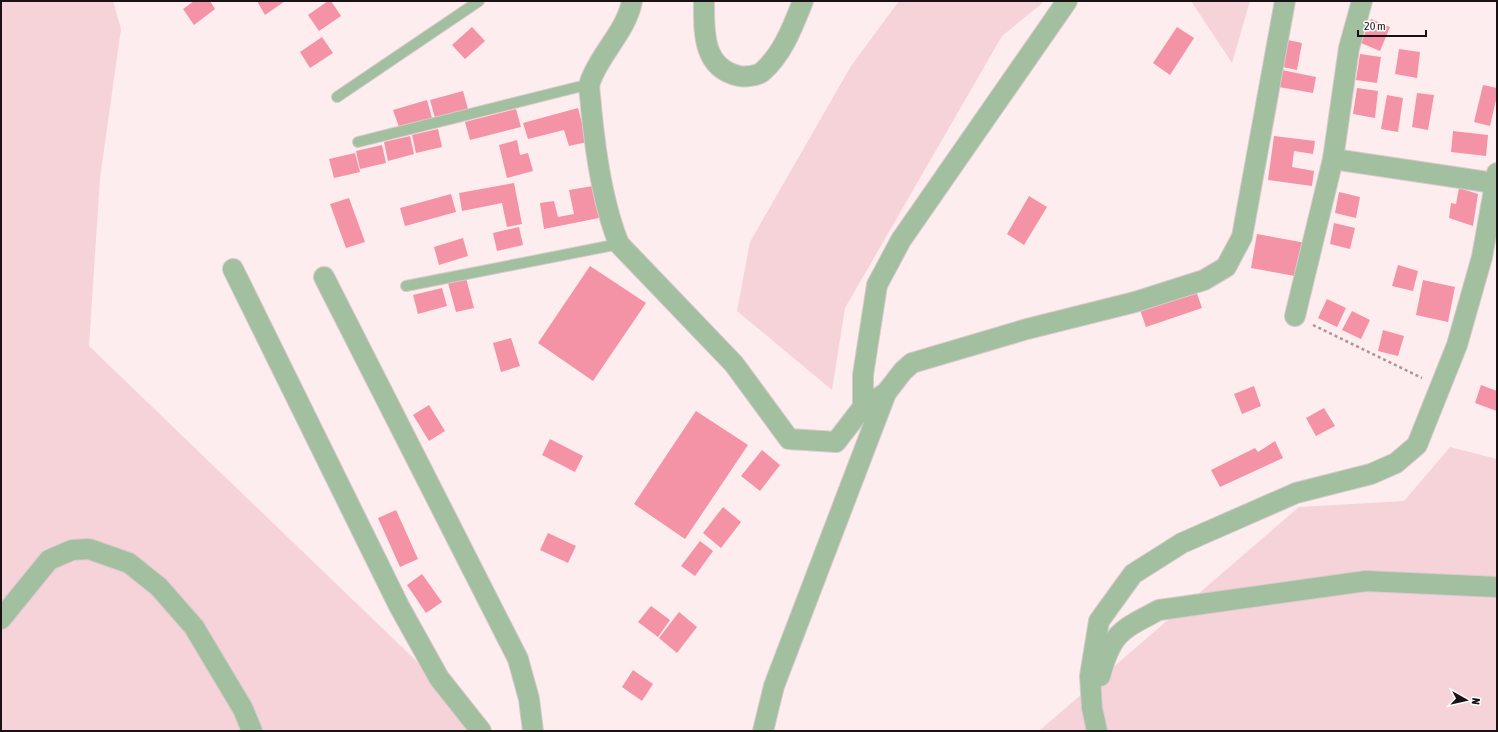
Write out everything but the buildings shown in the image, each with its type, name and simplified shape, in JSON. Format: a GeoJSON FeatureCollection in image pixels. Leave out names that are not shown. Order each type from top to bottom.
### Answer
{"type":"FeatureCollection","features":[{"type":"Feature","properties":{"kind":"street"},"geometry":{"type":"LineString","coordinates":[[632,1],[623,26],[602,59],[590,84],[594,134],[611,225],[618,244],[734,364],[789,439],[836,442],[862,407],[886,393]]}},
{"type":"Feature","properties":{"kind":"street"},"geometry":{"type":"LineString","coordinates":[[704,1],[706,44],[715,62],[730,74],[744,77],[761,73],[775,59],[793,26],[803,1]]}},
{"type":"Feature","properties":{"kind":"street"},"geometry":{"type":"LineString","coordinates":[[862,407],[863,375],[877,285],[901,240],[1067,1]]}},
{"type":"Feature","properties":{"kind":"street"},"geometry":{"type":"LineString","coordinates":[[763,731],[774,686],[886,393],[902,371],[912,363],[1027,329],[1135,302],[1204,280],[1226,267],[1242,237],[1285,1]]}},
{"type":"Feature","properties":{"kind":"street"},"geometry":{"type":"LineString","coordinates":[[1295,316],[1333,160],[1349,48],[1362,1]]}},
{"type":"Feature","properties":{"kind":"street"},"geometry":{"type":"LineString","coordinates":[[1097,731],[1092,708],[1090,676],[1098,621],[1133,574],[1182,543],[1296,493],[1371,474],[1396,462],[1417,445],[1439,394],[1457,345],[1482,257],[1496,180],[1333,160]]}},
{"type":"Feature","properties":{"kind":"street"},"geometry":{"type":"LineString","coordinates":[[233,268],[398,606],[439,678],[481,731]]}},
{"type":"Feature","properties":{"kind":"street"},"geometry":{"type":"LineString","coordinates":[[324,277],[518,659],[530,699],[532,731]]}},
{"type":"Feature","properties":{"kind":"street"},"geometry":{"type":"LineString","coordinates":[[1,619],[49,560],[72,550],[89,549],[129,563],[159,587],[194,627],[243,709],[252,731]]}},
{"type":"Feature","properties":{"kind":"street"},"geometry":{"type":"LineString","coordinates":[[1092,708],[1107,652],[1116,637],[1130,625],[1159,610],[1366,581],[1497,587]]}},
{"type":"Feature","properties":{"kind":"lane"},"geometry":{"type":"LineString","coordinates":[[337,97],[478,1]]}},
{"type":"Feature","properties":{"kind":"lane"},"geometry":{"type":"LineString","coordinates":[[358,142],[590,84]]}},
{"type":"Feature","properties":{"kind":"lane"},"geometry":{"type":"LineString","coordinates":[[406,286],[618,244]]}},
{"type":"Feature","properties":{"kind":"path"},"geometry":{"type":"LineString","coordinates":[[1295,316],[1430,381],[1439,394]]}},
{"type":"Feature","properties":{"kind":"shaded area"},"geometry":{"type":"Polygon","coordinates":[[[1,1],[113,1],[121,29],[100,178],[89,346],[485,727],[486,731],[1,731],[1,1]]]}},
{"type":"Feature","properties":{"kind":"shaded area"},"geometry":{"type":"Polygon","coordinates":[[[899,1],[1045,1],[1002,36],[845,308],[832,390],[737,311],[750,242],[851,66],[899,1]]]}},
{"type":"Feature","properties":{"kind":"shaded area"},"geometry":{"type":"Polygon","coordinates":[[[1191,1],[1250,1],[1232,63],[1191,1]]]}},
{"type":"Feature","properties":{"kind":"shaded area"},"geometry":{"type":"Polygon","coordinates":[[[1450,447],[1497,459],[1497,731],[1039,731],[1299,507],[1404,501],[1450,447]]]}}]}
